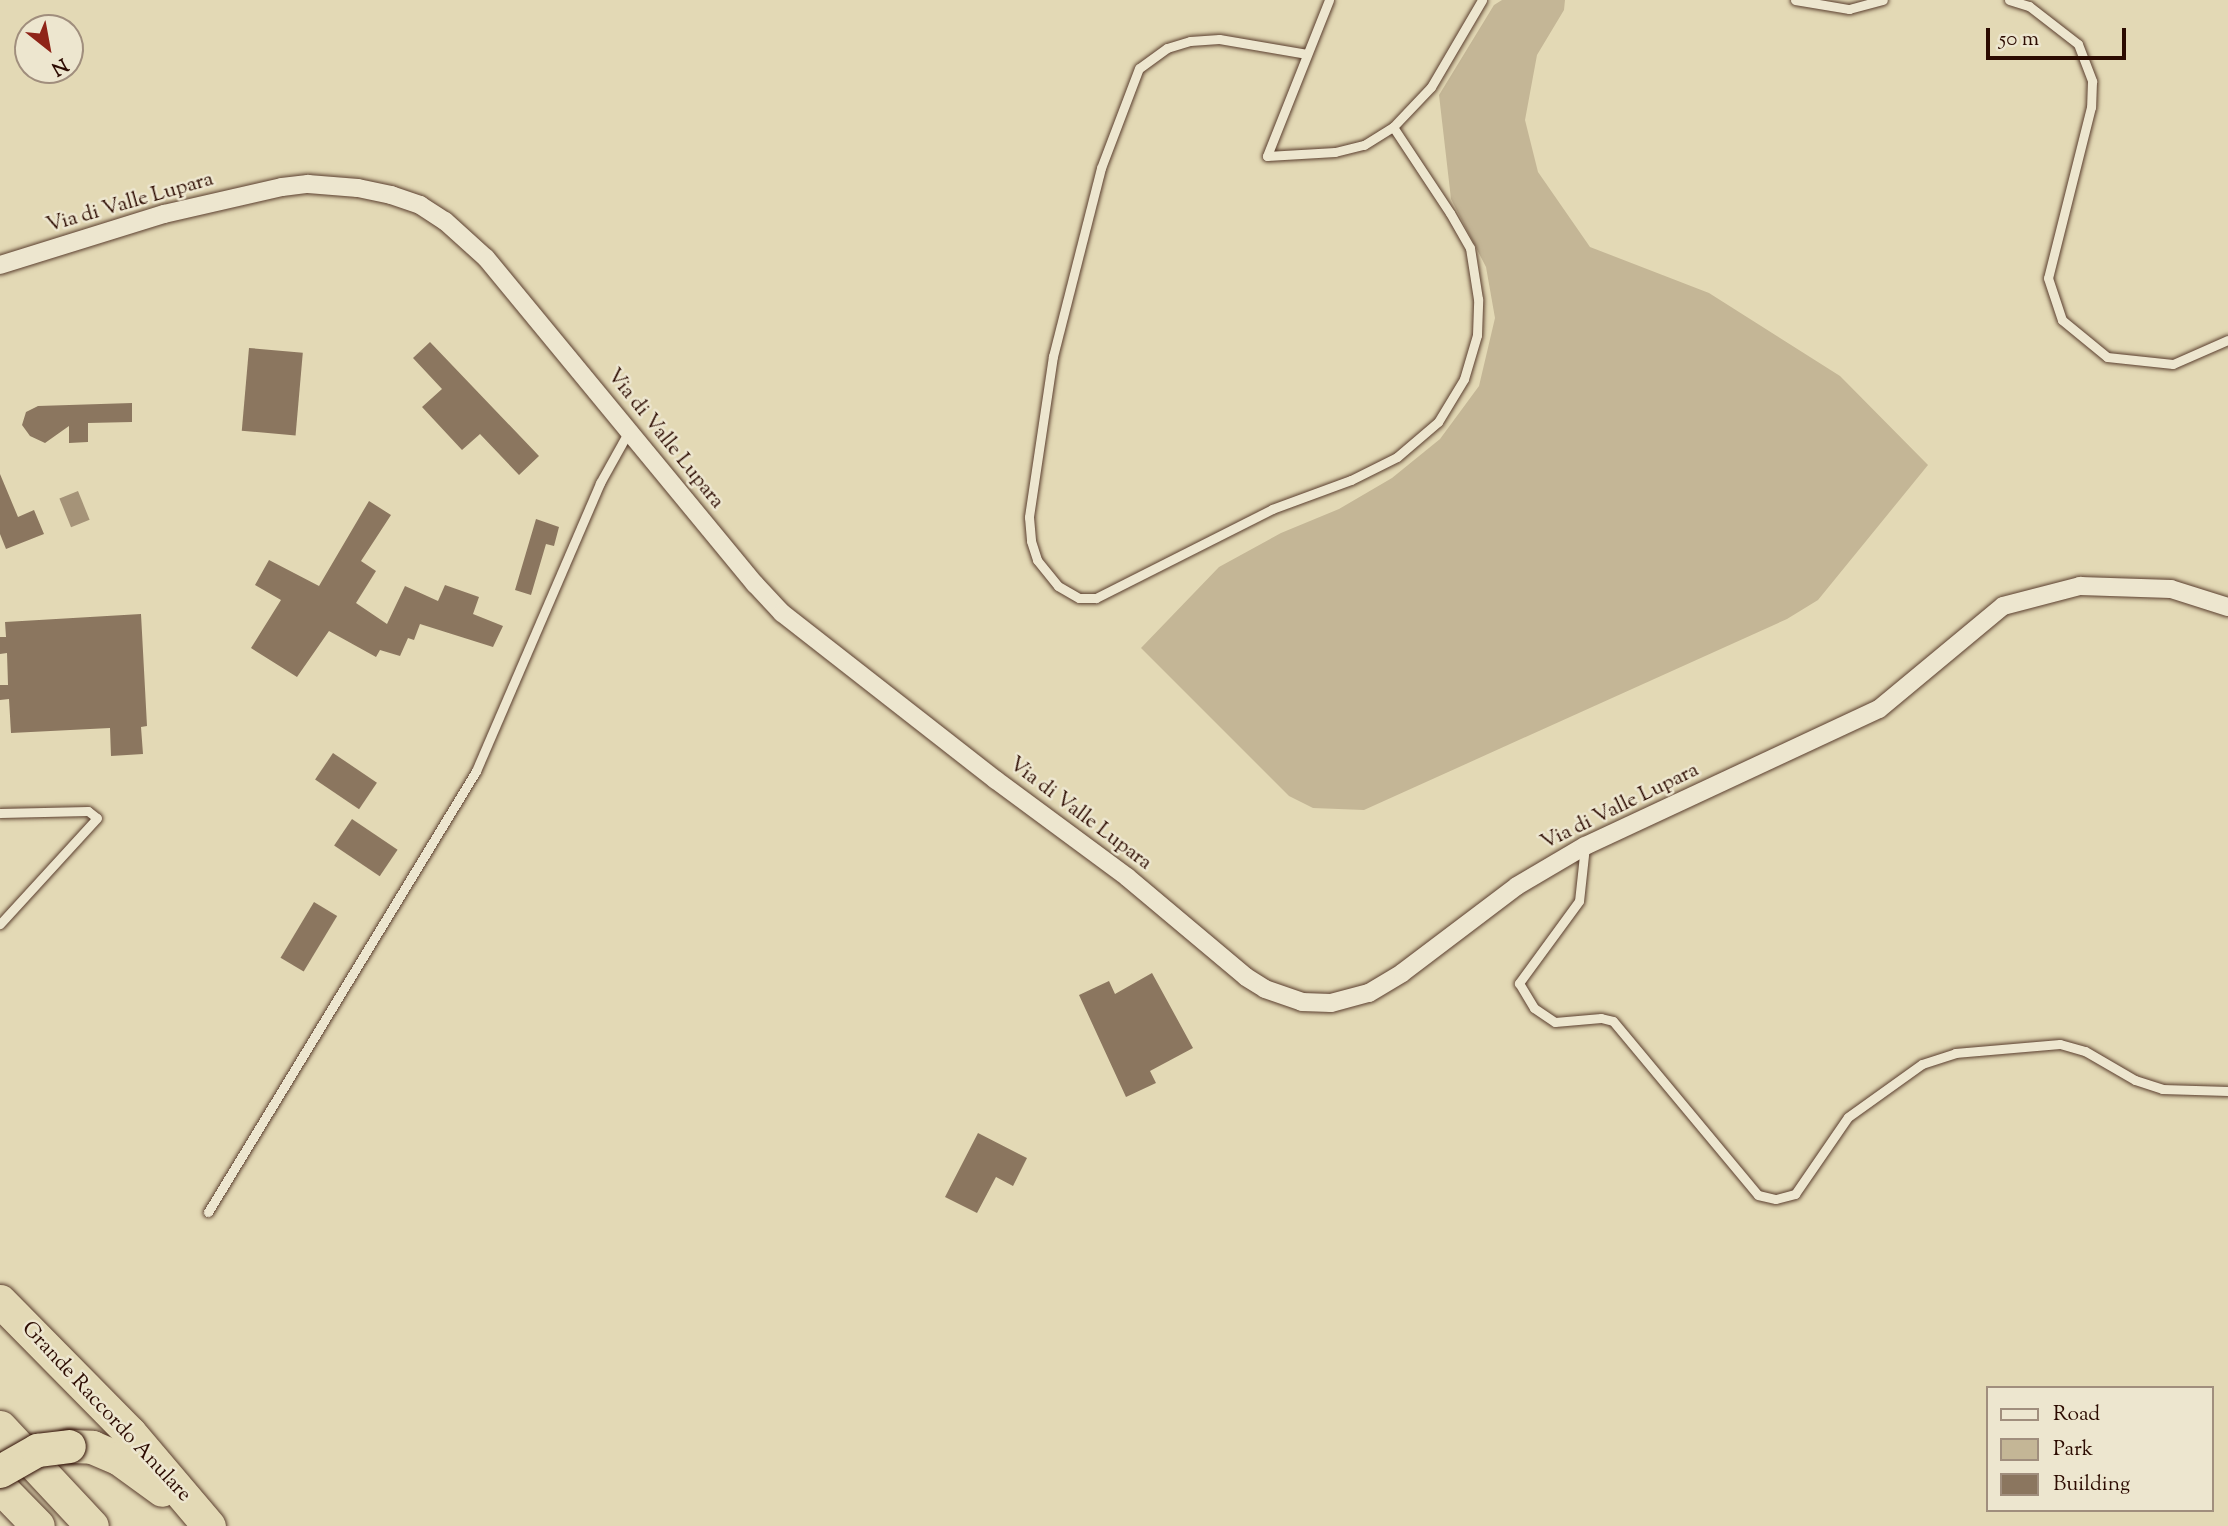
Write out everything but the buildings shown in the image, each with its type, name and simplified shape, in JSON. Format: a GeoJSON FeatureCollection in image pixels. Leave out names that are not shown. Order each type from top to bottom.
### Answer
{"type":"FeatureCollection","features":[{"type":"Feature","properties":{"kind":"highway","name":"Grande Raccordo Anulare"},"geometry":{"type":"LineString","coordinates":[[0,1301],[130,1433],[206,1526]]}},
{"type":"Feature","properties":{"kind":"highway"},"geometry":{"type":"LineString","coordinates":[[13,1451],[69,1446],[92,1447],[118,1458],[150,1479],[206,1526]]}},
{"type":"Feature","properties":{"kind":"highway"},"geometry":{"type":"LineString","coordinates":[[13,1451],[92,1526]]}},
{"type":"Feature","properties":{"kind":"highway"},"geometry":{"type":"LineString","coordinates":[[0,1487],[37,1526]]}},
{"type":"Feature","properties":{"kind":"street","name":"Via di Valle Lupara"},"geometry":{"type":"LineString","coordinates":[[0,265],[163,214],[282,187],[331,184],[391,195],[433,213],[470,242],[755,584],[796,625],[1127,877],[1246,977],[1282,997],[1302,1002],[1331,1003],[1368,992],[1402,973],[1517,886],[1585,846],[1879,709],[2003,606],[2080,586],[2171,589],[2228,607]]}},
{"type":"Feature","properties":{"kind":"lane"},"geometry":{"type":"LineString","coordinates":[[1329,0],[1267,156],[1335,152],[1364,145],[1392,127],[1431,87],[1482,0]]}},
{"type":"Feature","properties":{"kind":"lane"},"geometry":{"type":"LineString","coordinates":[[1795,0],[1849,9],[1883,0]]}},
{"type":"Feature","properties":{"kind":"lane"},"geometry":{"type":"LineString","coordinates":[[2008,0],[2029,6],[2078,44],[2092,81],[2091,107],[2048,278],[2062,320],[2107,357],[2173,364],[2228,340]]}},
{"type":"Feature","properties":{"kind":"lane"},"geometry":{"type":"LineString","coordinates":[[1307,54],[1219,39],[1190,41],[1167,48],[1139,68],[1101,169],[1053,356],[1029,517],[1031,541],[1037,560],[1058,586],[1079,598],[1096,598],[1272,509],[1351,480],[1397,457],[1438,422],[1464,379],[1477,335],[1478,299],[1470,248],[1392,127]]}},
{"type":"Feature","properties":{"kind":"lane"},"geometry":{"type":"LineString","coordinates":[[208,1212],[476,771],[600,483],[629,431]]}},
{"type":"Feature","properties":{"kind":"lane"},"geometry":{"type":"LineString","coordinates":[[0,813],[88,811],[97,818],[95,824],[0,924]]}},
{"type":"Feature","properties":{"kind":"lane"},"geometry":{"type":"LineString","coordinates":[[1585,846],[1579,901],[1520,984],[1534,1007],[1555,1022],[1601,1018],[1613,1021],[1758,1195],[1776,1199],[1795,1194],[1848,1117],[1922,1063],[1955,1053],[2060,1044],[2085,1051],[2135,1080],[2162,1089],[2228,1091]]}},
{"type":"Feature","properties":{"kind":"green space"},"geometry":{"type":"Polygon","coordinates":[[[1502,0],[1565,0],[1564,10],[1537,55],[1525,120],[1538,172],[1590,247],[1709,293],[1840,376],[1928,465],[1818,600],[1787,619],[1364,810],[1313,808],[1289,796],[1141,648],[1219,567],[1281,533],[1339,509],[1392,478],[1440,439],[1479,386],[1495,318],[1486,267],[1451,199],[1439,95],[1494,5],[1502,0]]]}},
{"type":"Feature","properties":{"kind":"shaded area"},"geometry":{"type":"Polygon","coordinates":[[[78,491],[90,520],[71,527],[59,498],[78,491]]]}}]}
